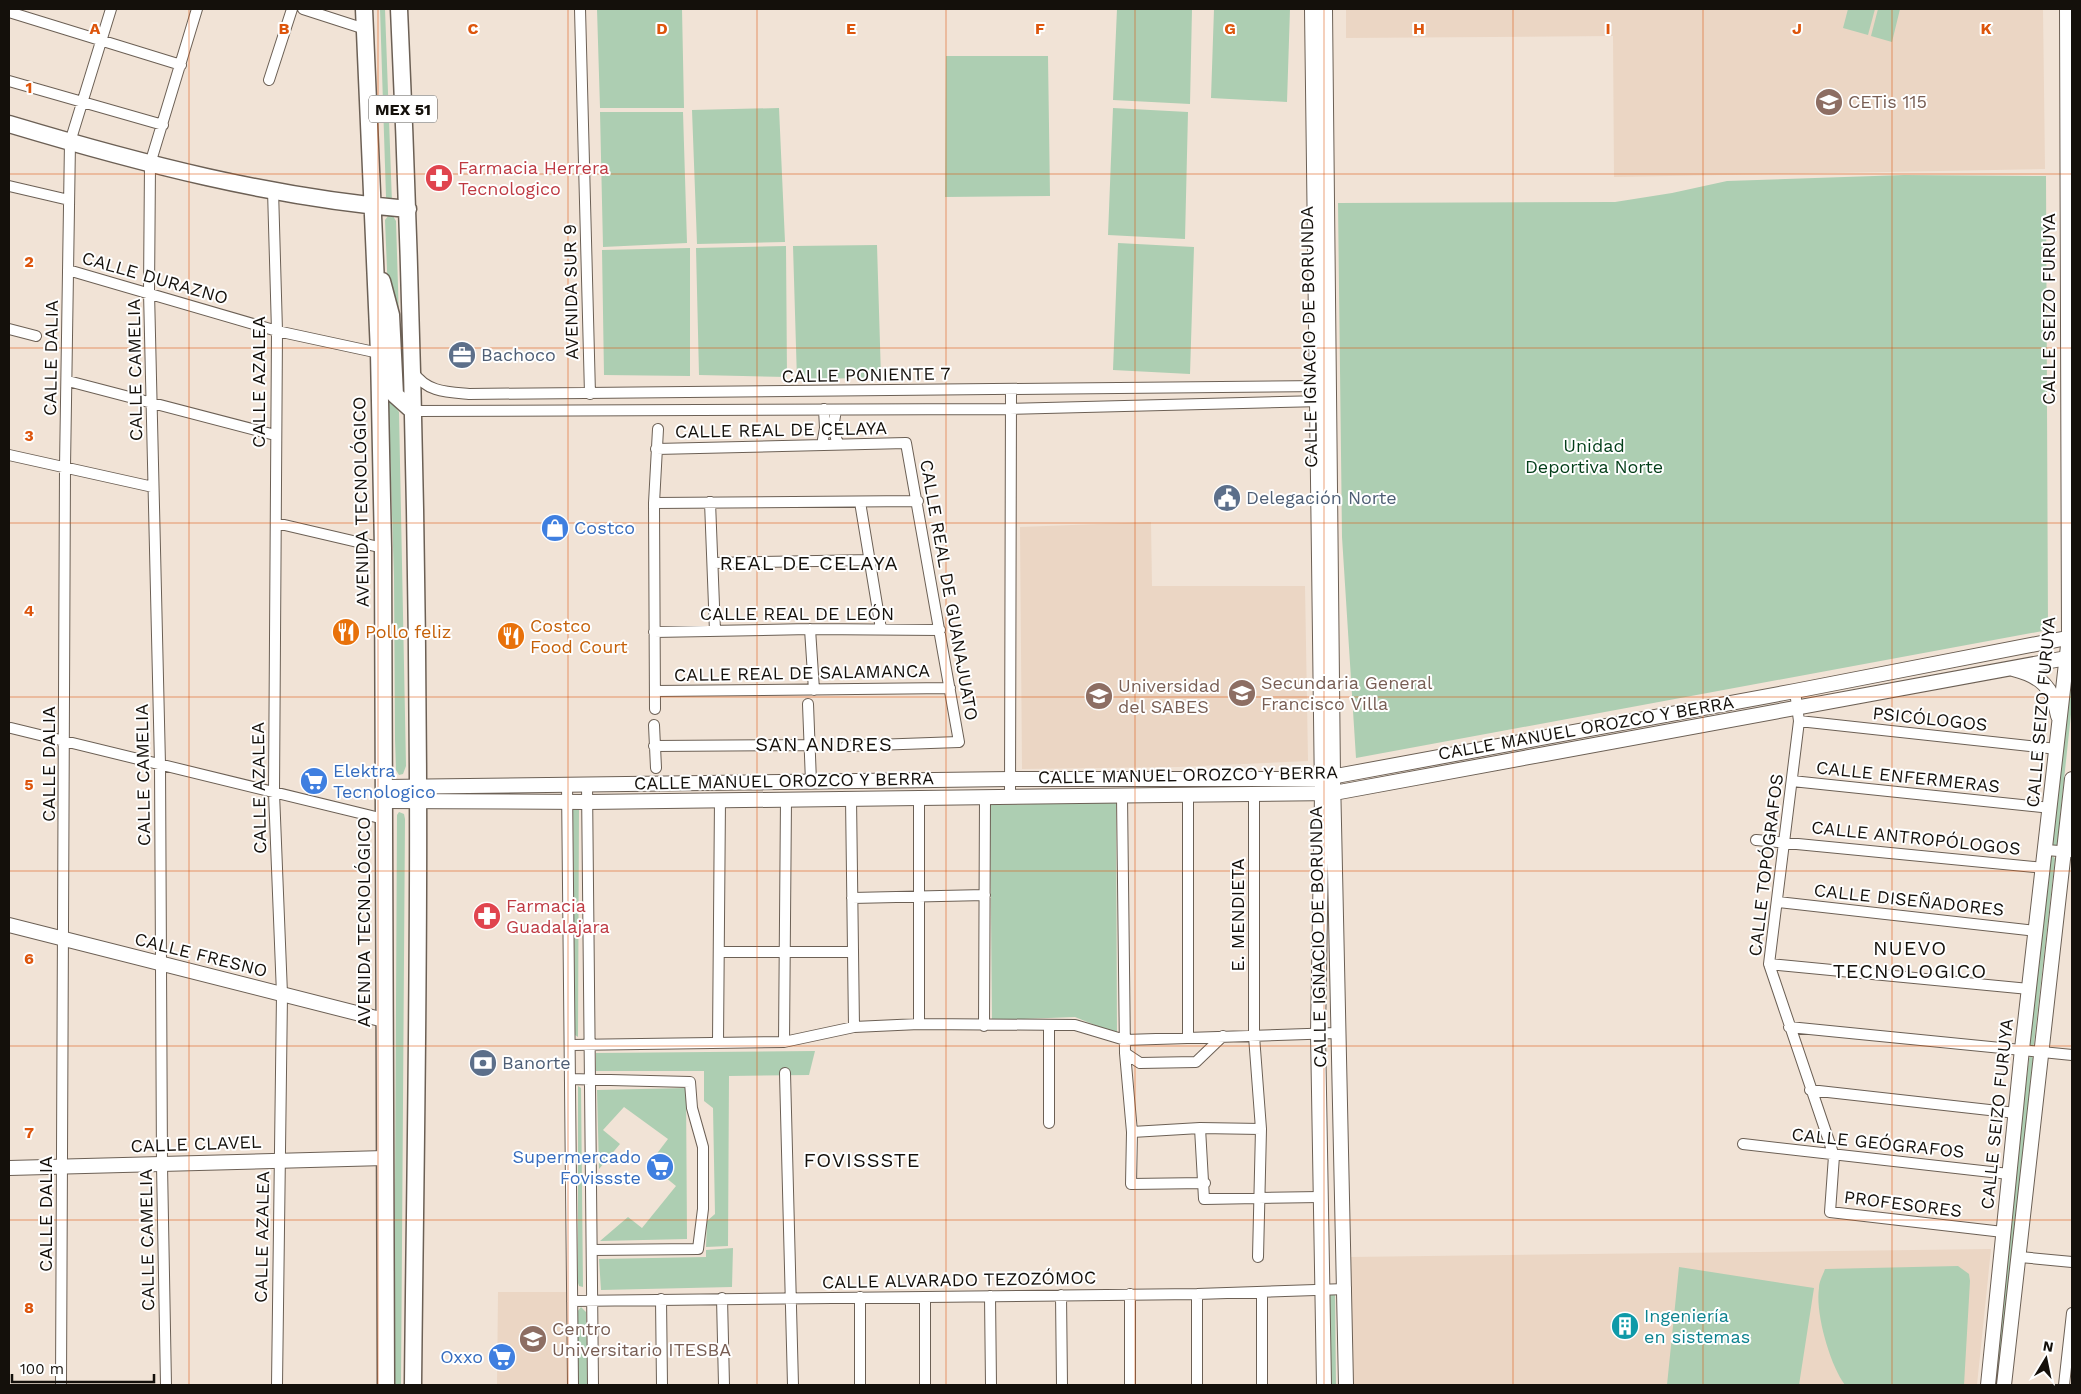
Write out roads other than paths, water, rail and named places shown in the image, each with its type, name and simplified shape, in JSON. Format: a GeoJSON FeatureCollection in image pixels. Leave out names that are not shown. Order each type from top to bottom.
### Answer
{"type":"FeatureCollection","features":[{"type":"Feature","properties":{"kind":"main road","name":"MEX 51"},"geometry":{"type":"LineString","coordinates":[[399,9],[408,209],[413,411],[418,794],[413,1385]]}},
{"type":"Feature","properties":{"kind":"main road","name":"AVENIDA TECNOLÓGICO"},"geometry":{"type":"LineString","coordinates":[[361,10],[365,29],[379,354],[383,548],[386,1385]]}},
{"type":"Feature","properties":{"kind":"main road"},"geometry":{"type":"LineString","coordinates":[[9,124],[150,164],[273,190],[372,206],[408,209]]}},
{"type":"Feature","properties":{"kind":"main road"},"geometry":{"type":"LineString","coordinates":[[374,250],[391,314],[395,395],[413,411]]}},
{"type":"Feature","properties":{"kind":"street","name":"CALLE DALIA"},"geometry":{"type":"LineString","coordinates":[[61,1385],[66,741],[65,468],[68,381],[70,142],[111,9]]}},
{"type":"Feature","properties":{"kind":"street","name":"CALLE CAMELIA"},"geometry":{"type":"LineString","coordinates":[[166,1385],[162,1165],[160,764],[152,486],[153,403],[149,292],[150,164],[197,9]]}},
{"type":"Feature","properties":{"kind":"street"},"geometry":{"type":"LineString","coordinates":[[269,80],[292,9]]}},
{"type":"Feature","properties":{"kind":"street"},"geometry":{"type":"LineString","coordinates":[[303,9],[365,29]]}},
{"type":"Feature","properties":{"kind":"street","name":"AVENIDA SUR 9"},"geometry":{"type":"LineString","coordinates":[[580,9],[590,394]]}},
{"type":"Feature","properties":{"kind":"street","name":"CALLE IGNACIO DE BORUNDA"},"geometry":{"type":"LineString","coordinates":[[1312,9],[1323,401],[1327,778],[1346,1289],[1346,1385]]}},
{"type":"Feature","properties":{"kind":"street","name":"CALLE IGNACIO DE BORUNDA"},"geometry":{"type":"LineString","coordinates":[[1322,386],[1325,9]]}},
{"type":"Feature","properties":{"kind":"street","name":"CALLE SEIZO FURUYA"},"geometry":{"type":"LineString","coordinates":[[1988,1385],[2022,1049],[2057,749],[2070,657],[2070,201],[2067,9]]}},
{"type":"Feature","properties":{"kind":"street"},"geometry":{"type":"LineString","coordinates":[[9,12],[181,66]]}},
{"type":"Feature","properties":{"kind":"street"},"geometry":{"type":"LineString","coordinates":[[9,81],[162,125]]}},
{"type":"Feature","properties":{"kind":"street"},"geometry":{"type":"LineString","coordinates":[[9,186],[69,200]]}},
{"type":"Feature","properties":{"kind":"street","name":"CALLE AZALEA"},"geometry":{"type":"LineString","coordinates":[[273,190],[277,330],[274,793],[282,994],[277,1385]]}},
{"type":"Feature","properties":{"kind":"street","name":"CALLE DURAZNO"},"geometry":{"type":"LineString","coordinates":[[68,270],[277,330],[379,354]]}},
{"type":"Feature","properties":{"kind":"street"},"geometry":{"type":"LineString","coordinates":[[9,329],[36,336]]}},
{"type":"Feature","properties":{"kind":"street","name":"CALLE PONIENTE 7"},"geometry":{"type":"LineString","coordinates":[[412,371],[419,380],[435,391],[469,394],[1322,386]]}},
{"type":"Feature","properties":{"kind":"street"},"geometry":{"type":"LineString","coordinates":[[68,381],[275,435]]}},
{"type":"Feature","properties":{"kind":"street"},"geometry":{"type":"LineString","coordinates":[[1010,797],[1011,390]]}},
{"type":"Feature","properties":{"kind":"street","name":"CALLE PONIENTE 7"},"geometry":{"type":"LineString","coordinates":[[413,411],[1010,409],[1323,401]]}},
{"type":"Feature","properties":{"kind":"street"},"geometry":{"type":"LineString","coordinates":[[822,445],[825,428],[824,410]]}},
{"type":"Feature","properties":{"kind":"street"},"geometry":{"type":"LineString","coordinates":[[836,410],[833,428],[838,444]]}},
{"type":"Feature","properties":{"kind":"street"},"geometry":{"type":"LineString","coordinates":[[655,709],[654,503],[658,429]]}},
{"type":"Feature","properties":{"kind":"street","name":"CALLE REAL DE CELAYA"},"geometry":{"type":"LineString","coordinates":[[656,449],[906,443]]}},
{"type":"Feature","properties":{"kind":"street","name":"CALLE REAL DE GUANAJUATO"},"geometry":{"type":"LineString","coordinates":[[846,746],[959,742],[918,501],[906,443]]}},
{"type":"Feature","properties":{"kind":"street"},"geometry":{"type":"LineString","coordinates":[[9,455],[152,486]]}},
{"type":"Feature","properties":{"kind":"street"},"geometry":{"type":"LineString","coordinates":[[654,503],[918,501]]}},
{"type":"Feature","properties":{"kind":"street"},"geometry":{"type":"LineString","coordinates":[[710,502],[714,631]]}},
{"type":"Feature","properties":{"kind":"street"},"geometry":{"type":"LineString","coordinates":[[860,502],[881,629]]}},
{"type":"Feature","properties":{"kind":"street"},"geometry":{"type":"LineString","coordinates":[[276,523],[383,548]]}},
{"type":"Feature","properties":{"kind":"street"},"geometry":{"type":"LineString","coordinates":[[712,564],[870,560]]}},
{"type":"Feature","properties":{"kind":"street"},"geometry":{"type":"LineString","coordinates":[[810,629],[814,690]]}},
{"type":"Feature","properties":{"kind":"street","name":"CALLE REAL DE LEÓN"},"geometry":{"type":"LineString","coordinates":[[654,632],[810,629],[940,630]]}},
{"type":"Feature","properties":{"kind":"street","name":"CALLE MANUEL OROZCO Y BERRA"},"geometry":{"type":"LineString","coordinates":[[418,794],[567,785],[1011,779],[1327,778],[1795,691],[2071,637]]}},
{"type":"Feature","properties":{"kind":"street","name":"CALLE MANUEL OROZCO Y BERRA"},"geometry":{"type":"LineString","coordinates":[[384,794],[568,802],[1328,794],[1798,715],[2008,667],[2070,657]]}},
{"type":"Feature","properties":{"kind":"street"},"geometry":{"type":"LineString","coordinates":[[2008,667],[2032,674],[2047,686],[2056,701],[2060,726]]}},
{"type":"Feature","properties":{"kind":"street","name":"CALLE REAL DE SALAMANCA"},"geometry":{"type":"LineString","coordinates":[[655,691],[950,688]]}},
{"type":"Feature","properties":{"kind":"street","name":"CALLE TOPÓGRAFOS"},"geometry":{"type":"LineString","coordinates":[[1795,691],[1798,715],[1792,781],[1769,964],[1810,1090],[1834,1156],[1830,1212]]}},
{"type":"Feature","properties":{"kind":"street"},"geometry":{"type":"LineString","coordinates":[[808,704],[811,782]]}},
{"type":"Feature","properties":{"kind":"street","name":"PSICÓLOGOS"},"geometry":{"type":"LineString","coordinates":[[1798,715],[2057,749]]}},
{"type":"Feature","properties":{"kind":"street"},"geometry":{"type":"LineString","coordinates":[[654,725],[656,768]]}},
{"type":"Feature","properties":{"kind":"street"},"geometry":{"type":"LineString","coordinates":[[11,728],[384,819]]}},
{"type":"Feature","properties":{"kind":"street"},"geometry":{"type":"LineString","coordinates":[[654,746],[809,745]]}},
{"type":"Feature","properties":{"kind":"street","name":"CALLE SEIZO FURUYA"},"geometry":{"type":"LineString","coordinates":[[2004,1385],[2042,1051],[2068,852],[2072,780]]}},
{"type":"Feature","properties":{"kind":"street","name":"CALLE ENFERMERAS"},"geometry":{"type":"LineString","coordinates":[[1792,781],[2051,808]]}},
{"type":"Feature","properties":{"kind":"street"},"geometry":{"type":"LineString","coordinates":[[567,785],[573,1385]]}},
{"type":"Feature","properties":{"kind":"street"},"geometry":{"type":"LineString","coordinates":[[587,785],[593,1385]]}},
{"type":"Feature","properties":{"kind":"street","name":"E. MENDIETA"},"geometry":{"type":"LineString","coordinates":[[1254,794],[1254,1036],[1262,1129],[1258,1257]]}},
{"type":"Feature","properties":{"kind":"street","name":"CALLE IGNACIO DE BORUNDA"},"geometry":{"type":"LineString","coordinates":[[1324,1385],[1318,1033],[1328,794]]}},
{"type":"Feature","properties":{"kind":"street"},"geometry":{"type":"LineString","coordinates":[[1188,795],[1188,1036]]}},
{"type":"Feature","properties":{"kind":"street"},"geometry":{"type":"LineString","coordinates":[[1122,796],[1125,1053],[1132,1132],[1131,1184],[1205,1183]]}},
{"type":"Feature","properties":{"kind":"street"},"geometry":{"type":"LineString","coordinates":[[984,1026],[985,797]]}},
{"type":"Feature","properties":{"kind":"street"},"geometry":{"type":"LineString","coordinates":[[851,798],[854,1027]]}},
{"type":"Feature","properties":{"kind":"street"},"geometry":{"type":"LineString","coordinates":[[718,1042],[720,799]]}},
{"type":"Feature","properties":{"kind":"street"},"geometry":{"type":"LineString","coordinates":[[784,1042],[786,799]]}},
{"type":"Feature","properties":{"kind":"street"},"geometry":{"type":"LineString","coordinates":[[919,799],[920,1024]]}},
{"type":"Feature","properties":{"kind":"street","name":"CALLE ANTROPÓLOGOS"},"geometry":{"type":"LineString","coordinates":[[1756,840],[1785,841],[2044,868]]}},
{"type":"Feature","properties":{"kind":"street"},"geometry":{"type":"LineString","coordinates":[[2046,850],[2068,852]]}},
{"type":"Feature","properties":{"kind":"street"},"geometry":{"type":"LineString","coordinates":[[852,898],[985,895]]}},
{"type":"Feature","properties":{"kind":"street","name":"CALLE DISEÑADORES"},"geometry":{"type":"LineString","coordinates":[[1778,902],[2036,931]]}},
{"type":"Feature","properties":{"kind":"street","name":"CALLE FRESNO"},"geometry":{"type":"LineString","coordinates":[[9,924],[161,965],[384,1020]]}},
{"type":"Feature","properties":{"kind":"street"},"geometry":{"type":"LineString","coordinates":[[719,952],[853,952]]}},
{"type":"Feature","properties":{"kind":"street"},"geometry":{"type":"LineString","coordinates":[[1769,964],[2029,989]]}},
{"type":"Feature","properties":{"kind":"street"},"geometry":{"type":"LineString","coordinates":[[570,1045],[784,1042],[854,1027],[920,1024],[984,1026],[1075,1025],[1125,1040],[1188,1036],[1337,1033]]}},
{"type":"Feature","properties":{"kind":"street"},"geometry":{"type":"LineString","coordinates":[[1049,1025],[1049,1123]]}},
{"type":"Feature","properties":{"kind":"street"},"geometry":{"type":"LineString","coordinates":[[1789,1027],[2072,1055]]}},
{"type":"Feature","properties":{"kind":"street"},"geometry":{"type":"LineString","coordinates":[[1125,1053],[1140,1063],[1196,1062],[1223,1036]]}},
{"type":"Feature","properties":{"kind":"street"},"geometry":{"type":"LineString","coordinates":[[785,1073],[793,1385]]}},
{"type":"Feature","properties":{"kind":"street"},"geometry":{"type":"LineString","coordinates":[[570,1079],[690,1082],[692,1108],[703,1148],[704,1209],[698,1250],[592,1250]]}},
{"type":"Feature","properties":{"kind":"street"},"geometry":{"type":"LineString","coordinates":[[1810,1090],[2016,1113]]}},
{"type":"Feature","properties":{"kind":"street"},"geometry":{"type":"LineString","coordinates":[[1200,1128],[1205,1183],[1204,1199],[1320,1197]]}},
{"type":"Feature","properties":{"kind":"street"},"geometry":{"type":"LineString","coordinates":[[1132,1132],[1200,1128],[1262,1129]]}},
{"type":"Feature","properties":{"kind":"street","name":"CALLE GEÓGRAFOS"},"geometry":{"type":"LineString","coordinates":[[1743,1144],[1834,1156],[2009,1174]]}},
{"type":"Feature","properties":{"kind":"street","name":"CALLE CLAVEL"},"geometry":{"type":"LineString","coordinates":[[9,1168],[385,1158]]}},
{"type":"Feature","properties":{"kind":"street","name":"PROFESORES"},"geometry":{"type":"LineString","coordinates":[[1830,1212],[2003,1232]]}},
{"type":"Feature","properties":{"kind":"street"},"geometry":{"type":"LineString","coordinates":[[2020,1257],[2072,1262]]}},
{"type":"Feature","properties":{"kind":"street","name":"CALLE ALVARADO TEZOZÓMOC"},"geometry":{"type":"LineString","coordinates":[[572,1301],[1262,1293],[1322,1292],[1346,1289]]}},
{"type":"Feature","properties":{"kind":"street"},"geometry":{"type":"LineString","coordinates":[[1262,1293],[1262,1385]]}},
{"type":"Feature","properties":{"kind":"street"},"geometry":{"type":"LineString","coordinates":[[1130,1294],[1130,1385]]}},
{"type":"Feature","properties":{"kind":"street"},"geometry":{"type":"LineString","coordinates":[[1197,1294],[1197,1385]]}},
{"type":"Feature","properties":{"kind":"street"},"geometry":{"type":"LineString","coordinates":[[1061,1295],[1062,1385]]}},
{"type":"Feature","properties":{"kind":"street"},"geometry":{"type":"LineString","coordinates":[[925,1296],[925,1385]]}},
{"type":"Feature","properties":{"kind":"street"},"geometry":{"type":"LineString","coordinates":[[990,1296],[991,1385]]}},
{"type":"Feature","properties":{"kind":"street"},"geometry":{"type":"LineString","coordinates":[[860,1297],[860,1385]]}},
{"type":"Feature","properties":{"kind":"street"},"geometry":{"type":"LineString","coordinates":[[722,1298],[724,1385]]}},
{"type":"Feature","properties":{"kind":"street"},"geometry":{"type":"LineString","coordinates":[[661,1299],[662,1385]]}},
{"type":"Feature","properties":{"kind":"street"},"geometry":{"type":"LineString","coordinates":[[2064,1385],[2072,1313]]}},
{"type":"Feature","properties":{"kind":"place","name":"CETis 115"},"geometry":{"type":"Point","coordinates":[1829,102]}},
{"type":"Feature","properties":{"kind":"place","name":"Farmacia Herrera Tecnologico"},"geometry":{"type":"Point","coordinates":[439,178]}},
{"type":"Feature","properties":{"kind":"place","name":"Bachoco"},"geometry":{"type":"Point","coordinates":[462,355]}},
{"type":"Feature","properties":{"kind":"place","name":"Delegación Norte"},"geometry":{"type":"Point","coordinates":[1227,498]}},
{"type":"Feature","properties":{"kind":"place","name":"Costco"},"geometry":{"type":"Point","coordinates":[555,528]}},
{"type":"Feature","properties":{"kind":"place","name":"Pollo feliz"},"geometry":{"type":"Point","coordinates":[346,632]}},
{"type":"Feature","properties":{"kind":"place","name":"Costco Food Court"},"geometry":{"type":"Point","coordinates":[511,636]}},
{"type":"Feature","properties":{"kind":"place","name":"Secundaria General Francisco Villa"},"geometry":{"type":"Point","coordinates":[1242,693]}},
{"type":"Feature","properties":{"kind":"place","name":"Universidad del SABES"},"geometry":{"type":"Point","coordinates":[1099,696]}},
{"type":"Feature","properties":{"kind":"place","name":"Elektra Tecnologico"},"geometry":{"type":"Point","coordinates":[314,781]}},
{"type":"Feature","properties":{"kind":"place","name":"Farmacia Guadalajara"},"geometry":{"type":"Point","coordinates":[487,916]}},
{"type":"Feature","properties":{"kind":"place","name":"Banorte"},"geometry":{"type":"Point","coordinates":[483,1063]}},
{"type":"Feature","properties":{"kind":"place","name":"Supermercado Fovissste"},"geometry":{"type":"Point","coordinates":[660,1167]}},
{"type":"Feature","properties":{"kind":"place","name":"Ingeniería en sistemas"},"geometry":{"type":"Point","coordinates":[1625,1326]}},
{"type":"Feature","properties":{"kind":"place","name":"Centro Universitario ITESBA"},"geometry":{"type":"Point","coordinates":[533,1339]}},
{"type":"Feature","properties":{"kind":"place","name":"Oxxo"},"geometry":{"type":"Point","coordinates":[502,1357]}},
{"type":"Feature","properties":{"kind":"district","name":"REAL DE CELAYA"},"geometry":{"type":"Point","coordinates":[809,563]}},
{"type":"Feature","properties":{"kind":"district","name":"SAN ANDRES"},"geometry":{"type":"Point","coordinates":[824,744]}},
{"type":"Feature","properties":{"kind":"district","name":"NUEVO TECNOLOGICO"},"geometry":{"type":"Point","coordinates":[1910,960]}},
{"type":"Feature","properties":{"kind":"district","name":"FOVISSSTE"},"geometry":{"type":"Point","coordinates":[862,1160]}},
{"type":"Feature","properties":{"kind":"park label","name":"Unidad Deportiva Norte"},"geometry":{"type":"Point","coordinates":[1594,456]}}]}
